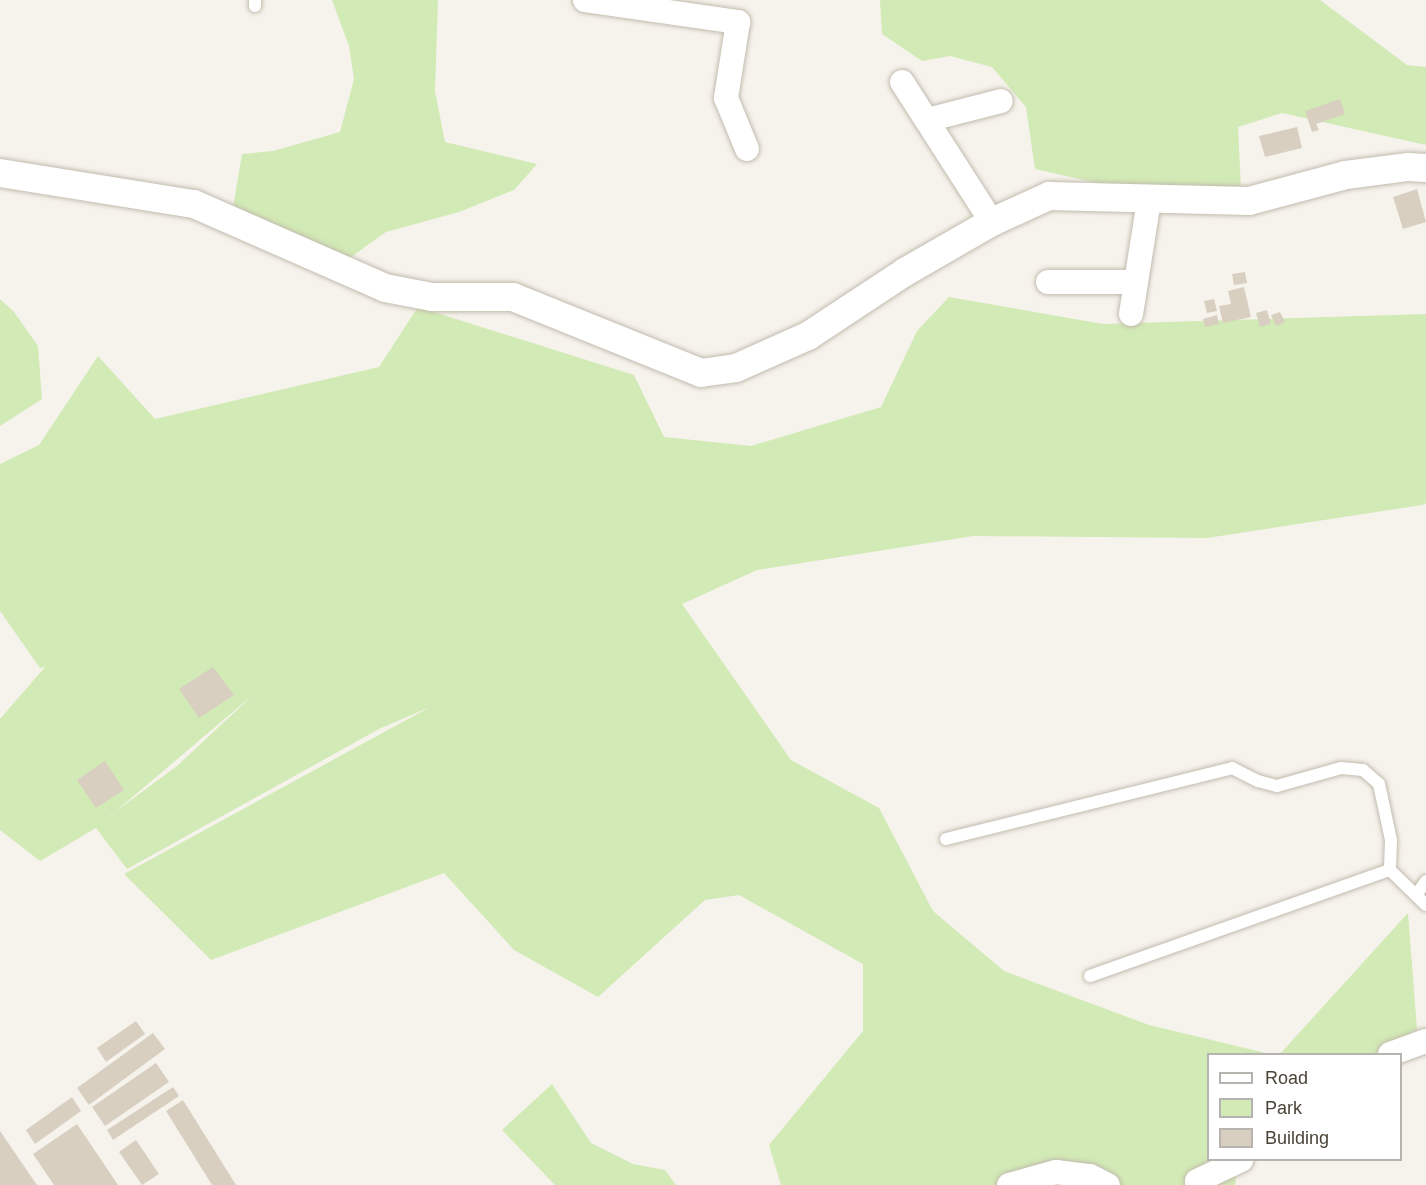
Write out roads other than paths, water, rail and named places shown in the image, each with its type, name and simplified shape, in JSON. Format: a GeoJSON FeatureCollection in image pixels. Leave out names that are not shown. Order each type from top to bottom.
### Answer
{"type":"FeatureCollection","features":[{"type":"Feature","properties":{"kind":"street"},"geometry":{"type":"LineString","coordinates":[[585,0],[738,22],[726,98],[747,149]]}},
{"type":"Feature","properties":{"kind":"street"},"geometry":{"type":"LineString","coordinates":[[902,82],[992,222]]}},
{"type":"Feature","properties":{"kind":"street"},"geometry":{"type":"LineString","coordinates":[[927,120],[1000,102]]}},
{"type":"Feature","properties":{"kind":"street"},"geometry":{"type":"LineString","coordinates":[[0,173],[194,204],[385,288],[432,297],[513,297],[701,373],[736,368],[808,336],[905,272],[992,222],[1049,196],[1249,201],[1346,175],[1426,168]]}},
{"type":"Feature","properties":{"kind":"street"},"geometry":{"type":"LineString","coordinates":[[1131,314],[1149,200]]}},
{"type":"Feature","properties":{"kind":"street"},"geometry":{"type":"LineString","coordinates":[[1048,282],[1136,282]]}},
{"type":"Feature","properties":{"kind":"street"},"geometry":{"type":"LineString","coordinates":[[1393,1053],[1426,1041]]}},
{"type":"Feature","properties":{"kind":"street"},"geometry":{"type":"LineString","coordinates":[[1195,1184],[1239,1161]]}},
{"type":"Feature","properties":{"kind":"street"},"geometry":{"type":"LineString","coordinates":[[1009,1185],[1056,1172],[1090,1176],[1108,1185]]}},
{"type":"Feature","properties":{"kind":"lane"},"geometry":{"type":"LineString","coordinates":[[946,838],[1232,768],[1258,781],[1277,786],[1341,768],[1363,770],[1379,784],[1391,840],[1390,870],[1426,905]]}},
{"type":"Feature","properties":{"kind":"lane"},"geometry":{"type":"LineString","coordinates":[[1090,976],[1390,870]]}},
{"type":"Feature","properties":{"kind":"lane"},"geometry":{"type":"LineString","coordinates":[[1416,895],[1426,881]]}}]}
